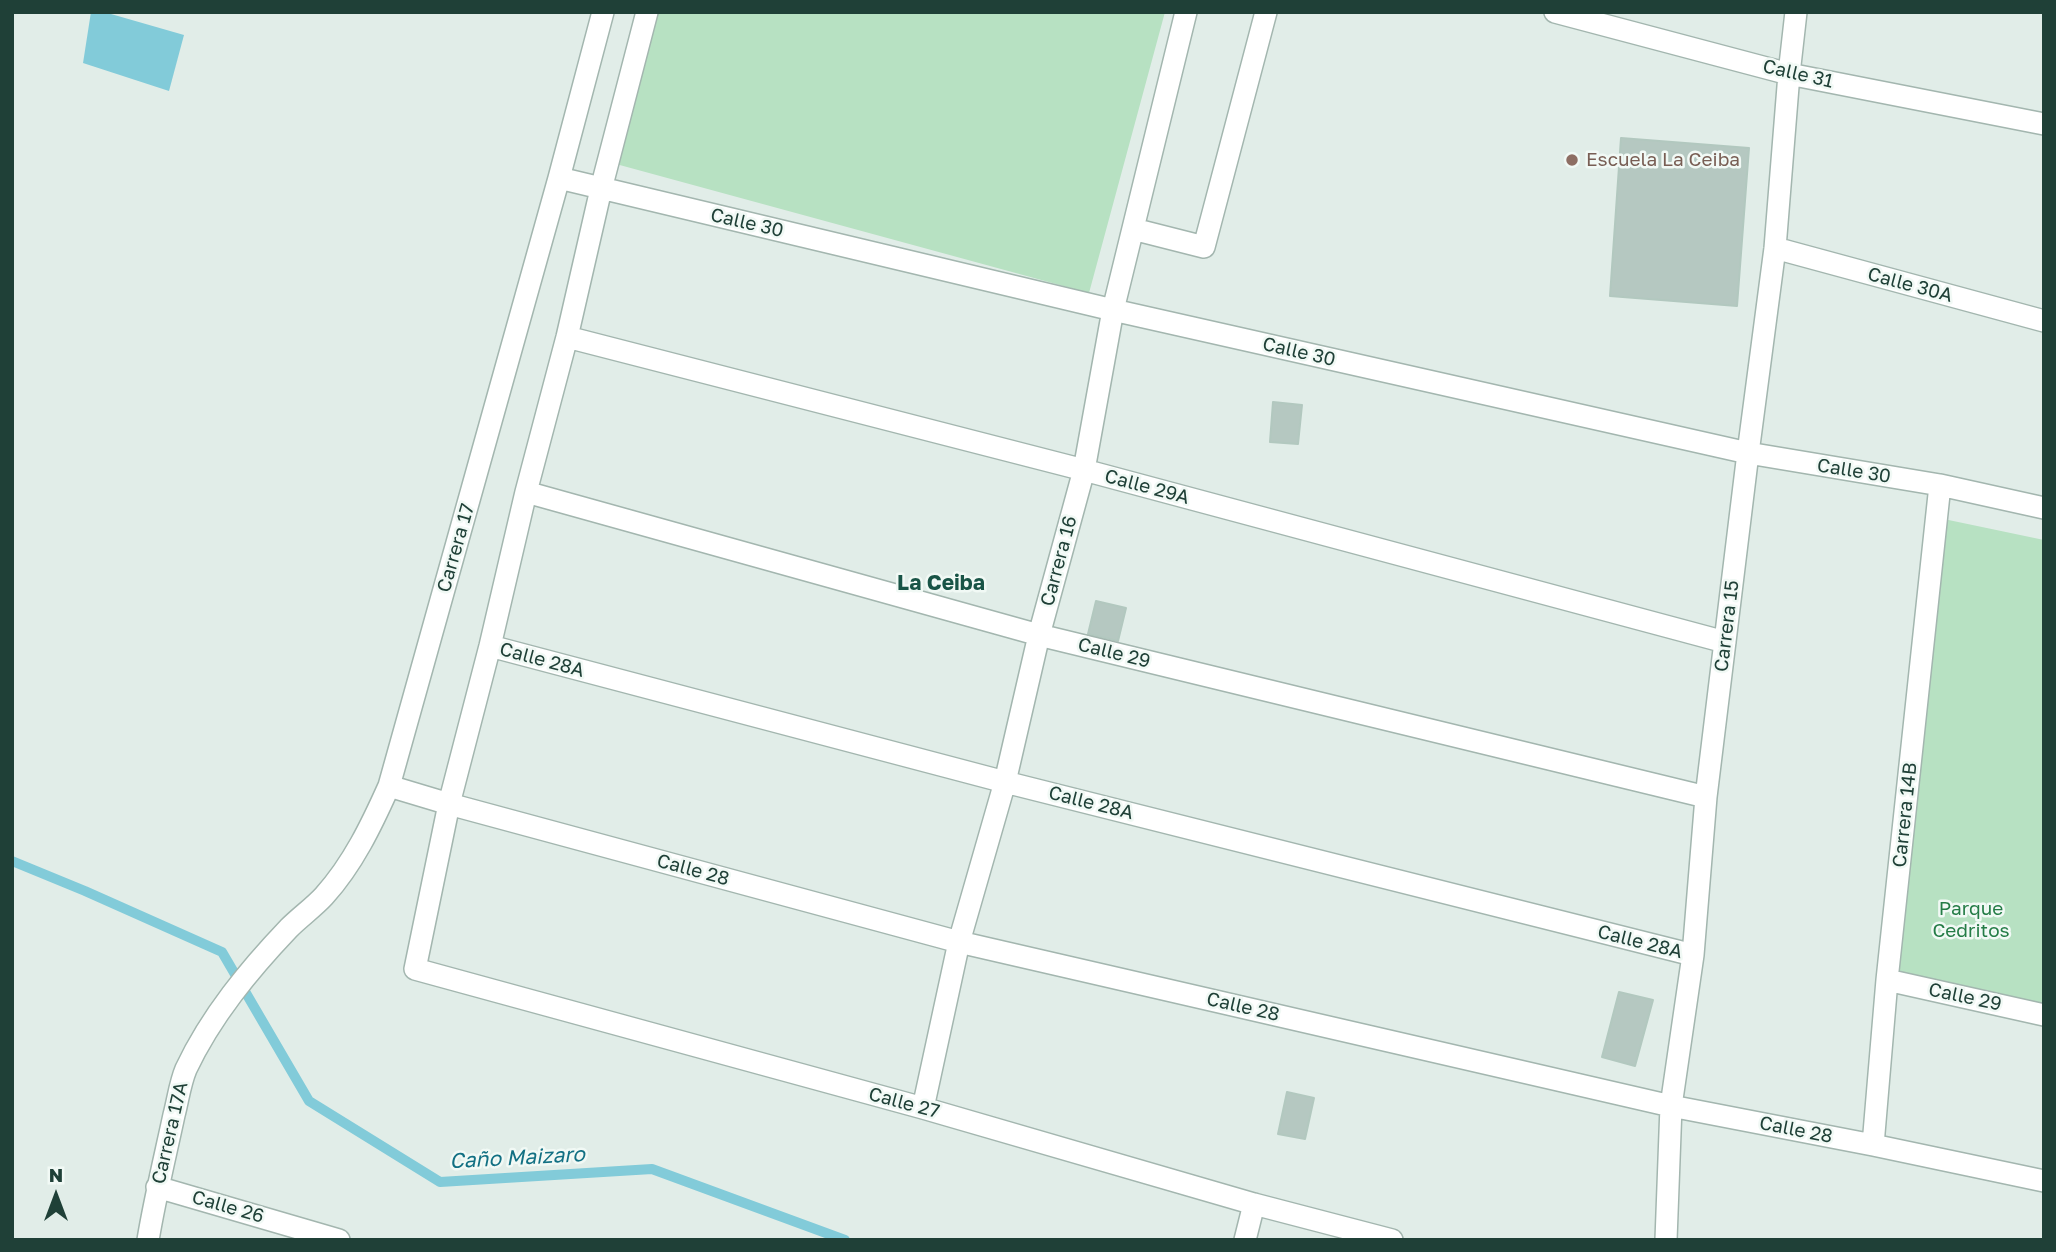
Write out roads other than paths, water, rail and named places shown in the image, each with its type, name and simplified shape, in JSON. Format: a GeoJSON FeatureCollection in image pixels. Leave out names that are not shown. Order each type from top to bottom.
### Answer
{"type":"FeatureCollection","features":[{"type":"Feature","properties":{"kind":"street","name":"Carrera 17"},"geometry":{"type":"LineString","coordinates":[[207,1031],[254,968],[325,895],[346,867],[365,837],[389,786],[603,12]]}},
{"type":"Feature","properties":{"kind":"street"},"geometry":{"type":"LineString","coordinates":[[449,804],[647,12]]}},
{"type":"Feature","properties":{"kind":"street","name":"Carrera 16"},"geometry":{"type":"LineString","coordinates":[[923,1108],[959,942],[1004,782],[1039,635],[1084,470],[1113,310],[1186,12]]}},
{"type":"Feature","properties":{"kind":"street"},"geometry":{"type":"LineString","coordinates":[[1133,229],[1204,247],[1266,12]]}},
{"type":"Feature","properties":{"kind":"street","name":"Calle 31"},"geometry":{"type":"LineString","coordinates":[[1555,12],[1789,74],[2044,124]]}},
{"type":"Feature","properties":{"kind":"street","name":"Carrera 15"},"geometry":{"type":"LineString","coordinates":[[1666,1240],[1671,1106],[1693,955],[1706,797],[1775,248],[1796,12]]}},
{"type":"Feature","properties":{"kind":"street","name":"Calle 30"},"geometry":{"type":"LineString","coordinates":[[559,178],[1113,310],[1748,453],[1940,485],[2044,508]]}},
{"type":"Feature","properties":{"kind":"street","name":"Calle 30A"},"geometry":{"type":"LineString","coordinates":[[1775,248],[2044,321]]}},
{"type":"Feature","properties":{"kind":"street","name":"Calle 29A"},"geometry":{"type":"LineString","coordinates":[[567,337],[1084,470],[1725,642]]}},
{"type":"Feature","properties":{"kind":"street","name":"Carrera 14B"},"geometry":{"type":"LineString","coordinates":[[1873,1145],[1887,980],[1940,485]]}},
{"type":"Feature","properties":{"kind":"street","name":"Calle 29"},"geometry":{"type":"LineString","coordinates":[[526,492],[1039,635],[1706,797]]}},
{"type":"Feature","properties":{"kind":"street","name":"Calle 28A"},"geometry":{"type":"LineString","coordinates":[[490,646],[1004,782],[1693,955]]}},
{"type":"Feature","properties":{"kind":"street","name":"Calle 28"},"geometry":{"type":"LineString","coordinates":[[389,786],[959,942],[1671,1106],[2044,1181]]}},
{"type":"Feature","properties":{"kind":"street","name":"Calle 27"},"geometry":{"type":"LineString","coordinates":[[449,804],[415,969],[923,1108],[1254,1204],[1392,1240]]}},
{"type":"Feature","properties":{"kind":"street","name":"Calle 29"},"geometry":{"type":"LineString","coordinates":[[1887,980],[2044,1015]]}},
{"type":"Feature","properties":{"kind":"street","name":"Carrera 17A"},"geometry":{"type":"LineString","coordinates":[[148,1240],[185,1072],[207,1031]]}},
{"type":"Feature","properties":{"kind":"street","name":"Calle 26"},"geometry":{"type":"LineString","coordinates":[[158,1187],[339,1240]]}},
{"type":"Feature","properties":{"kind":"street"},"geometry":{"type":"LineString","coordinates":[[1245,1240],[1254,1204]]}},
{"type":"Feature","properties":{"kind":"water"},"geometry":{"type":"Polygon","coordinates":[[[91,12],[104,12],[184,35],[169,91],[83,63],[91,12]]]}},
{"type":"Feature","properties":{"kind":"waterway","name":"Caño Maizaro"},"geometry":{"type":"LineString","coordinates":[[12,861],[222,952],[309,1101],[440,1182],[652,1169],[845,1240]]}},
{"type":"Feature","properties":{"kind":"place","name":"Escuela La Ceiba"},"geometry":{"type":"Point","coordinates":[1572,160]}},
{"type":"Feature","properties":{"kind":"district","name":"La Ceiba"},"geometry":{"type":"Point","coordinates":[941,583]}},
{"type":"Feature","properties":{"kind":"park label","name":"Parque Cedritos"},"geometry":{"type":"Point","coordinates":[1971,920]}}]}
